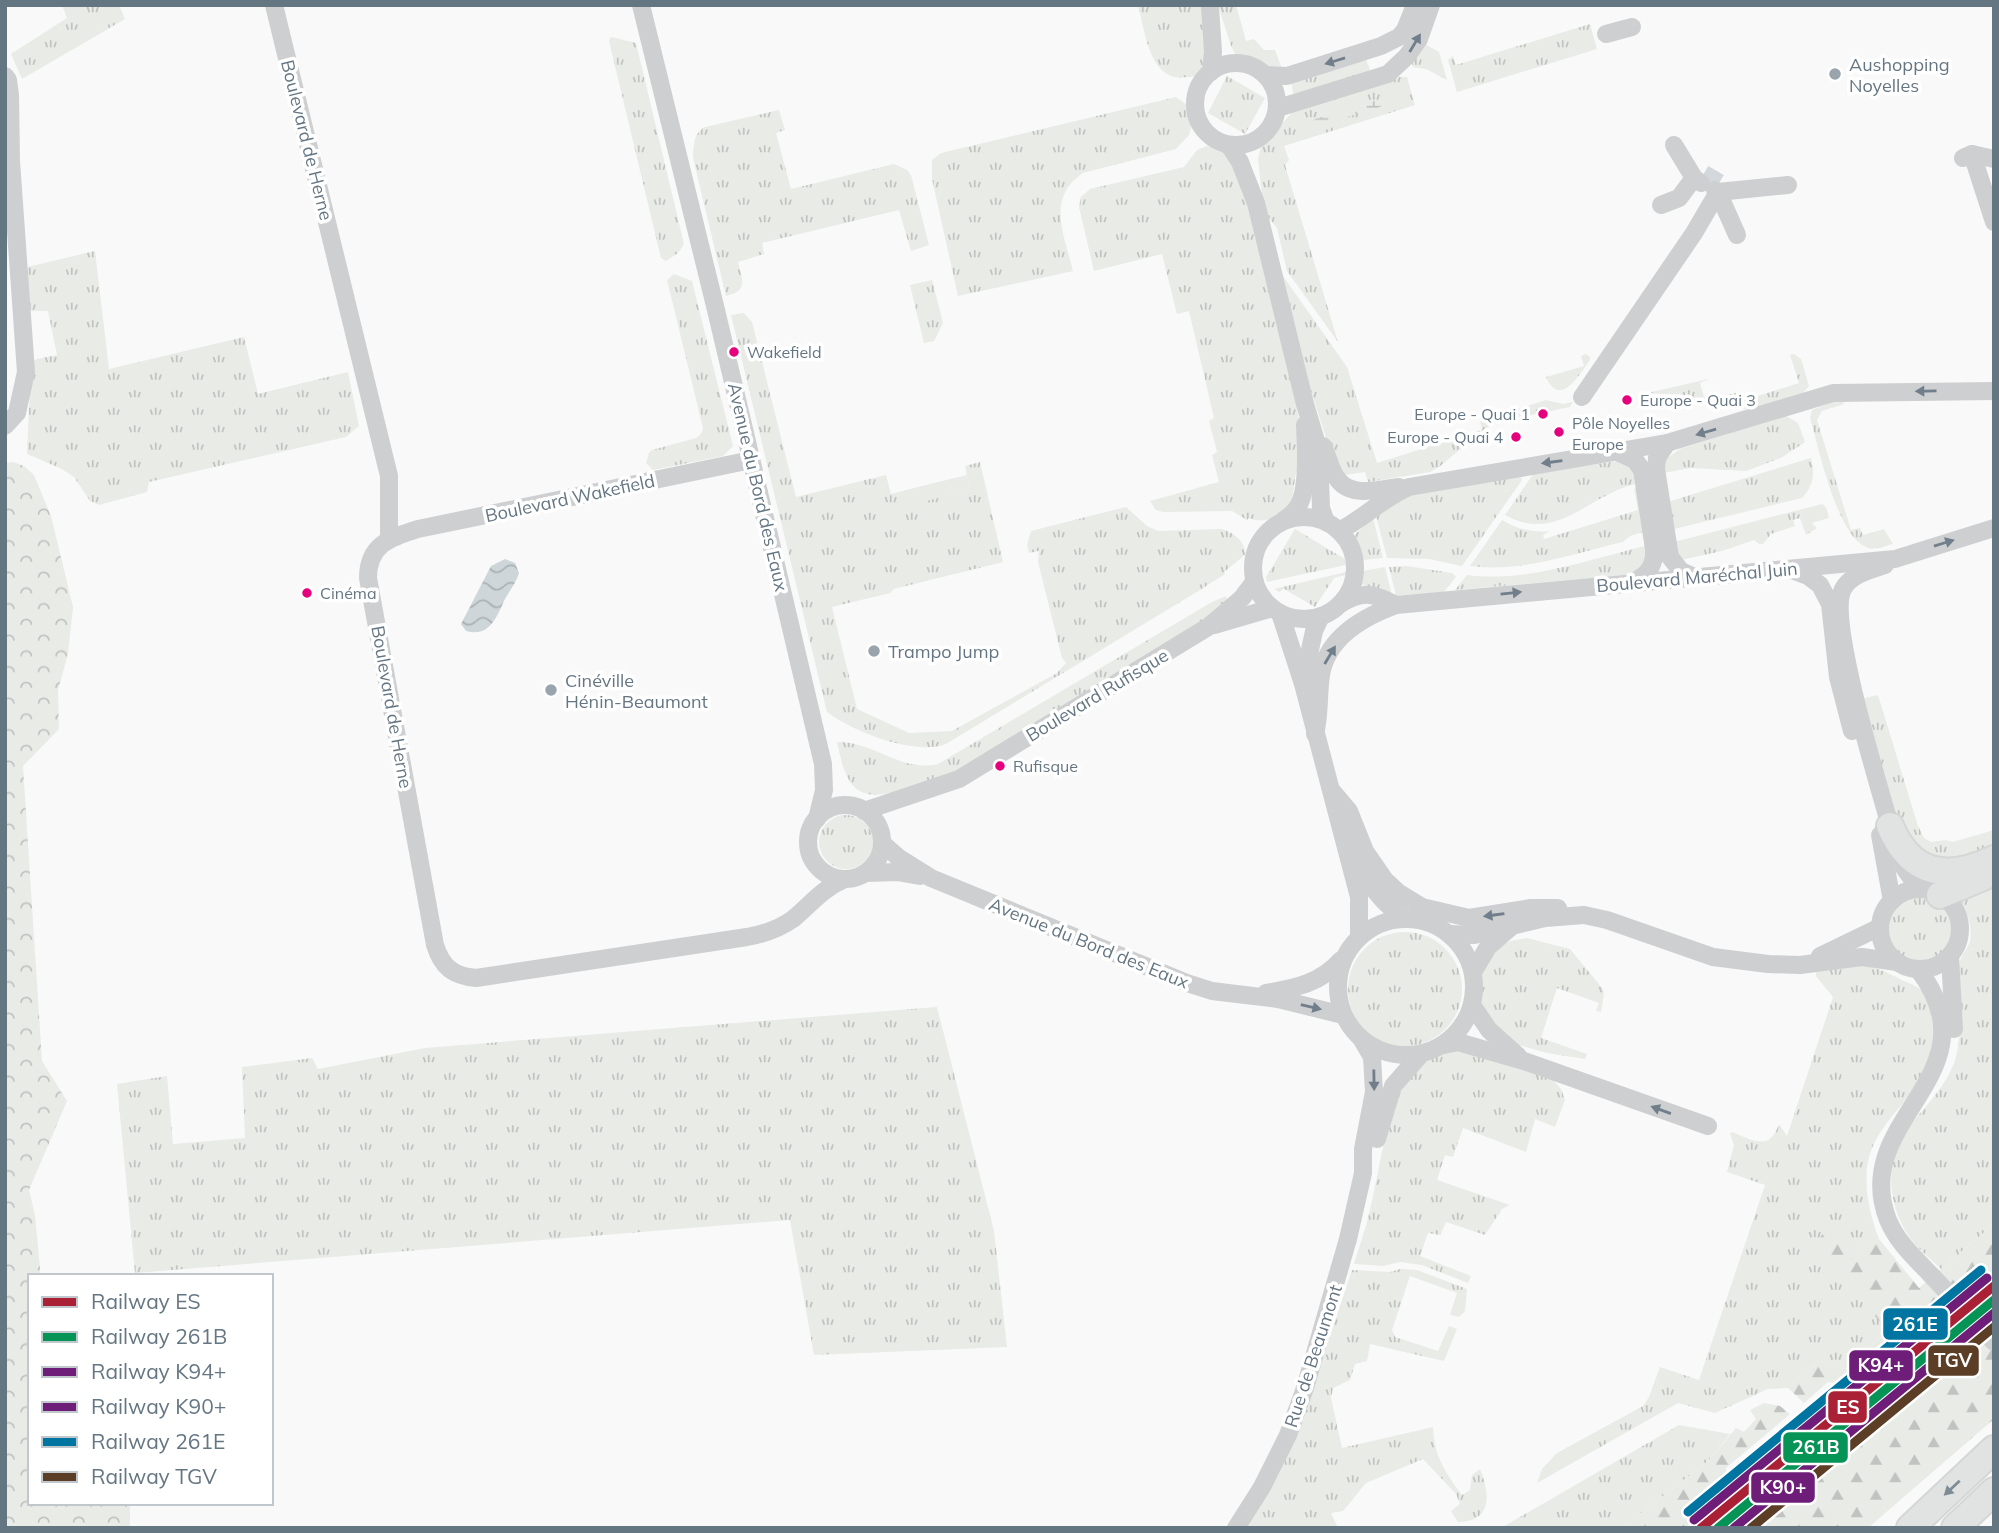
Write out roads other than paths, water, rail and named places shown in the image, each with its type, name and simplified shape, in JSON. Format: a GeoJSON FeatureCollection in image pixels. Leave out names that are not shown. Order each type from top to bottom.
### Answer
{"type":"FeatureCollection","features":[{"type":"Feature","properties":{"kind":"highway"},"geometry":{"type":"LineString","coordinates":[[1891,826],[1899,846],[1917,862],[1934,869],[1949,873],[1974,868],[1994,859]]}},
{"type":"Feature","properties":{"kind":"highway"},"geometry":{"type":"LineString","coordinates":[[1930,892],[1994,872]]}},
{"type":"Feature","properties":{"kind":"highway"},"geometry":{"type":"LineString","coordinates":[[1910,1528],[1994,1449]]}},
{"type":"Feature","properties":{"kind":"highway"},"geometry":{"type":"LineString","coordinates":[[1955,1528],[1994,1491]]}},
{"type":"Feature","properties":{"kind":"street","name":"Boulevard de Herne"},"geometry":{"type":"LineString","coordinates":[[274,5],[389,476],[389,540],[368,562],[368,578],[439,957],[449,971],[466,977],[489,977],[747,937],[779,927],[821,892],[845,879]]}},
{"type":"Feature","properties":{"kind":"street","name":"Avenue du Bord des Eaux"},"geometry":{"type":"LineString","coordinates":[[641,5],[823,764],[824,790],[817,818]]}},
{"type":"Feature","properties":{"kind":"street"},"geometry":{"type":"LineString","coordinates":[[1265,75],[1287,76],[1381,46],[1399,37],[1405,30],[1413,16],[1415,5]]}},
{"type":"Feature","properties":{"kind":"street"},"geometry":{"type":"LineString","coordinates":[[1278,108],[1388,74],[1407,56],[1419,39],[1431,5]]}},
{"type":"Feature","properties":{"kind":"street"},"geometry":{"type":"LineString","coordinates":[[1210,6],[1225,48],[1237,63]]}},
{"type":"Feature","properties":{"kind":"street"},"geometry":{"type":"LineString","coordinates":[[1210,6],[1213,52],[1211,72]]}},
{"type":"Feature","properties":{"kind":"street"},"geometry":{"type":"LineString","coordinates":[[1606,34],[1632,27]]}},
{"type":"Feature","properties":{"kind":"street"},"geometry":{"type":"LineString","coordinates":[[1237,63],[1252,66],[1265,75],[1273,85],[1278,108],[1267,132],[1256,141],[1229,145],[1216,140],[1205,131],[1198,119],[1195,105],[1197,92],[1211,72],[1219,67],[1237,63]]}},
{"type":"Feature","properties":{"kind":"street"},"geometry":{"type":"LineString","coordinates":[[5,76],[10,95],[11,161],[26,372],[17,414],[5,426]]}},
{"type":"Feature","properties":{"kind":"street"},"geometry":{"type":"LineString","coordinates":[[1256,141],[1252,158],[1256,203]]}},
{"type":"Feature","properties":{"kind":"street"},"geometry":{"type":"LineString","coordinates":[[1229,145],[1240,162],[1256,203],[1319,451],[1321,508],[1352,552],[1355,568],[1352,585],[1340,604],[1321,616],[1297,619],[1276,611],[1261,597],[1254,582],[1252,564],[1259,543],[1272,528],[1297,508],[1301,498],[1306,446],[1305,404]]}},
{"type":"Feature","properties":{"kind":"street"},"geometry":{"type":"LineString","coordinates":[[1674,145],[1707,186],[1737,235]]}},
{"type":"Feature","properties":{"kind":"street"},"geometry":{"type":"LineString","coordinates":[[1994,159],[1967,156],[1994,222]]}},
{"type":"Feature","properties":{"kind":"street"},"geometry":{"type":"LineString","coordinates":[[1661,205],[1707,186],[1788,185]]}},
{"type":"Feature","properties":{"kind":"street"},"geometry":{"type":"LineString","coordinates":[[1583,397],[1694,233],[1707,186]]}},
{"type":"Feature","properties":{"kind":"street"},"geometry":{"type":"LineString","coordinates":[[1305,404],[1335,476],[1349,488],[1366,491],[1620,453],[1667,443],[1833,393],[1994,391]]}},
{"type":"Feature","properties":{"kind":"street"},"geometry":{"type":"LineString","coordinates":[[1667,443],[1657,458],[1656,469],[1668,547],[1673,563],[1693,577]]}},
{"type":"Feature","properties":{"kind":"street"},"geometry":{"type":"LineString","coordinates":[[1620,453],[1635,460],[1642,470],[1654,549],[1652,568],[1633,582]]}},
{"type":"Feature","properties":{"kind":"street","name":"Boulevard Wakefield"},"geometry":{"type":"LineString","coordinates":[[389,540],[418,529],[751,460]]}},
{"type":"Feature","properties":{"kind":"street"},"geometry":{"type":"LineString","coordinates":[[1284,520],[1306,517],[1333,527],[1354,523],[1391,494],[1409,486]]}},
{"type":"Feature","properties":{"kind":"street","name":"Boulevard Maréchal Juin"},"geometry":{"type":"LineString","coordinates":[[1315,734],[1322,671],[1328,656],[1354,624],[1396,605],[1895,559],[1994,528]]}},
{"type":"Feature","properties":{"kind":"street"},"geometry":{"type":"LineString","coordinates":[[1329,788],[1349,811],[1365,851],[1385,880],[1399,893],[1422,907],[1444,914],[1469,918],[1531,908],[1558,908],[1607,920],[1713,957],[1800,965],[1862,957],[1897,962],[1918,969],[1935,966],[1950,956],[1959,938],[1958,918],[1948,901],[1930,892],[1899,863],[1843,643],[1840,601],[1843,589],[1853,578],[1895,559]]}},
{"type":"Feature","properties":{"kind":"street"},"geometry":{"type":"LineString","coordinates":[[1789,568],[1808,576],[1820,585],[1830,604],[1838,677],[1876,816],[1892,901]]}},
{"type":"Feature","properties":{"kind":"street","name":"Boulevard Rufisque"},"geometry":{"type":"LineString","coordinates":[[858,809],[959,779],[1208,627],[1242,598],[1254,582]]}},
{"type":"Feature","properties":{"kind":"street","name":"Boulevard Maréchal Juin"},"geometry":{"type":"LineString","coordinates":[[1340,604],[1353,596],[1369,594],[1396,605]]}},
{"type":"Feature","properties":{"kind":"street"},"geometry":{"type":"LineString","coordinates":[[1276,611],[1303,684],[1360,897],[1359,937]]}},
{"type":"Feature","properties":{"kind":"street","name":"Boulevard Rufisque"},"geometry":{"type":"LineString","coordinates":[[1208,627],[1276,611]]}},
{"type":"Feature","properties":{"kind":"street"},"geometry":{"type":"LineString","coordinates":[[1303,684],[1314,631],[1321,616]]}},
{"type":"Feature","properties":{"kind":"street","name":"Avenue du Bord des Eaux"},"geometry":{"type":"LineString","coordinates":[[823,764],[835,785],[858,809]]}},
{"type":"Feature","properties":{"kind":"street","name":"Boulevard Rufisque"},"geometry":{"type":"LineString","coordinates":[[881,837],[892,811],[910,795]]}},
{"type":"Feature","properties":{"kind":"street"},"geometry":{"type":"LineString","coordinates":[[806,906],[812,886],[813,861],[808,839],[817,818],[833,807],[858,809],[875,821],[881,837],[879,856],[866,873],[845,879],[827,874],[813,861]]}},
{"type":"Feature","properties":{"kind":"street"},"geometry":{"type":"LineString","coordinates":[[1341,831],[1374,892],[1390,908],[1407,919]]}},
{"type":"Feature","properties":{"kind":"street","name":"Avenue du Bord des Eaux"},"geometry":{"type":"LineString","coordinates":[[881,837],[900,858],[931,878],[1186,983],[1212,991],[1278,999],[1343,1015]]}},
{"type":"Feature","properties":{"kind":"street","name":"Avenue du Bord des Eaux"},"geometry":{"type":"LineString","coordinates":[[866,873],[897,872],[931,878]]}},
{"type":"Feature","properties":{"kind":"street"},"geometry":{"type":"LineString","coordinates":[[1897,962],[1884,947],[1880,928],[1883,913],[1892,901],[1909,891],[1930,892]]}},
{"type":"Feature","properties":{"kind":"street"},"geometry":{"type":"LineString","coordinates":[[1449,934],[1474,935],[1545,918],[1584,915]]}},
{"type":"Feature","properties":{"kind":"street"},"geometry":{"type":"LineString","coordinates":[[1444,1045],[1462,1028],[1472,1006],[1475,983],[1464,951],[1449,934],[1429,923],[1407,919],[1381,923],[1359,937],[1344,958],[1338,976],[1338,996],[1343,1015],[1362,1040],[1390,1054],[1405,1056],[1421,1054],[1458,1042],[1524,1061],[1708,1126]]}},
{"type":"Feature","properties":{"kind":"street"},"geometry":{"type":"LineString","coordinates":[[1473,972],[1488,947],[1511,927]]}},
{"type":"Feature","properties":{"kind":"street"},"geometry":{"type":"LineString","coordinates":[[1800,965],[1880,928]]}},
{"type":"Feature","properties":{"kind":"street"},"geometry":{"type":"LineString","coordinates":[[1916,1105],[1942,1077],[1951,1050],[1955,1022],[1950,956]]}},
{"type":"Feature","properties":{"kind":"street","name":"Avenue du Bord des Eaux"},"geometry":{"type":"LineString","coordinates":[[1251,996],[1317,980],[1331,972],[1344,958]]}},
{"type":"Feature","properties":{"kind":"street"},"geometry":{"type":"LineString","coordinates":[[1918,969],[1939,1001],[1943,1019],[1942,1051],[1930,1083],[1898,1129],[1886,1154],[1882,1175],[1883,1197],[1888,1220],[1900,1242],[1994,1342]]}},
{"type":"Feature","properties":{"kind":"street"},"geometry":{"type":"LineString","coordinates":[[1472,1006],[1489,1030],[1524,1061]]}},
{"type":"Feature","properties":{"kind":"street","name":"Rue de Beaumont"},"geometry":{"type":"LineString","coordinates":[[1236,1528],[1262,1487],[1288,1435],[1305,1388],[1348,1239],[1363,1173],[1363,1149],[1373,1107],[1372,1057],[1362,1040]]}},
{"type":"Feature","properties":{"kind":"street","name":"Rue de Beaumont"},"geometry":{"type":"LineString","coordinates":[[1363,1173],[1373,1153],[1393,1086],[1421,1054]]}},
{"type":"Feature","properties":{"kind":"water"},"geometry":{"type":"Polygon","coordinates":[[[505,559],[515,563],[519,573],[515,583],[487,628],[474,632],[466,631],[461,624],[491,566],[505,559]]]}},
{"type":"Feature","properties":{"kind":"tunnel"},"geometry":{"type":"LineString","coordinates":[[1707,186],[1718,167]]}},
{"type":"Feature","properties":{"kind":"rail line","name":"261E"},"geometry":{"type":"LineString","coordinates":[[1688,1512],[1981,1270]]}},
{"type":"Feature","properties":{"kind":"rail line","name":"K94+"},"geometry":{"type":"LineString","coordinates":[[1694,1520],[1987,1278]]}},
{"type":"Feature","properties":{"kind":"rail line","name":"ES"},"geometry":{"type":"LineString","coordinates":[[1701,1528],[1994,1286]]}},
{"type":"Feature","properties":{"kind":"rail line","name":"261B"},"geometry":{"type":"LineString","coordinates":[[1718,1528],[1994,1300]]}},
{"type":"Feature","properties":{"kind":"rail line","name":"K90+"},"geometry":{"type":"LineString","coordinates":[[1734,1528],[1994,1313]]}},
{"type":"Feature","properties":{"kind":"rail line","name":"TGV"},"geometry":{"type":"LineString","coordinates":[[1751,1528],[1994,1327]]}},
{"type":"Feature","properties":{"kind":"place","name":"Aushopping Noyelles"},"geometry":{"type":"Point","coordinates":[1835,74]}},
{"type":"Feature","properties":{"kind":"place","name":"Wakefield"},"geometry":{"type":"Point","coordinates":[734,352]}},
{"type":"Feature","properties":{"kind":"place","name":"Europe - Quai 3"},"geometry":{"type":"Point","coordinates":[1627,400]}},
{"type":"Feature","properties":{"kind":"place","name":"Europe - Quai 1"},"geometry":{"type":"Point","coordinates":[1543,414]}},
{"type":"Feature","properties":{"kind":"place","name":"Pôle Noyelles Europe"},"geometry":{"type":"Point","coordinates":[1559,432]}},
{"type":"Feature","properties":{"kind":"place","name":"Europe - Quai 4"},"geometry":{"type":"Point","coordinates":[1516,437]}},
{"type":"Feature","properties":{"kind":"place","name":"Cinéma"},"geometry":{"type":"Point","coordinates":[307,593]}},
{"type":"Feature","properties":{"kind":"place","name":"Trampo Jump"},"geometry":{"type":"Point","coordinates":[874,651]}},
{"type":"Feature","properties":{"kind":"place","name":"Cinéville Hénin-Beaumont"},"geometry":{"type":"Point","coordinates":[551,690]}},
{"type":"Feature","properties":{"kind":"place","name":"Rufisque"},"geometry":{"type":"Point","coordinates":[1000,766]}}]}
